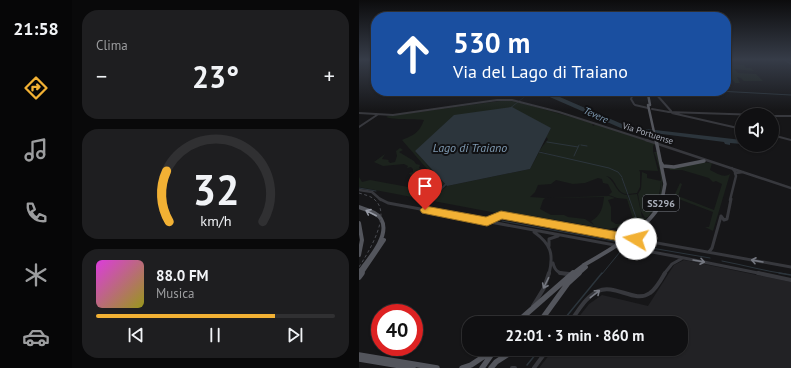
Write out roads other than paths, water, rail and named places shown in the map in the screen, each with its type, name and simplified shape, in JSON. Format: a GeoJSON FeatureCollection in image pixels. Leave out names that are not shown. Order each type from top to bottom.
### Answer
{"type":"FeatureCollection","features":[{"type":"Feature","properties":{"kind":"main road","name":"SS296"},"geometry":{"type":"LineString","coordinates":[[523,316],[575,272],[640,231],[657,215],[663,205],[667,185],[665,165],[647,96]]}},
{"type":"Feature","properties":{"kind":"main road"},"geometry":{"type":"LineString","coordinates":[[665,165],[703,160]]}},
{"type":"Feature","properties":{"kind":"main road"},"geometry":{"type":"LineString","coordinates":[[359,207],[374,214],[382,220],[386,231],[382,243],[359,277]]}},
{"type":"Feature","properties":{"kind":"main road"},"geometry":{"type":"LineString","coordinates":[[359,272],[381,240],[384,228],[382,220]]}},
{"type":"Feature","properties":{"kind":"main road"},"geometry":{"type":"LineString","coordinates":[[359,223],[362,234],[359,255]]}},
{"type":"Feature","properties":{"kind":"main road","name":"SS296"},"geometry":{"type":"LineString","coordinates":[[544,316],[571,280],[585,266]]}},
{"type":"Feature","properties":{"kind":"main road"},"geometry":{"type":"LineString","coordinates":[[359,355],[437,368]]}},
{"type":"Feature","properties":{"kind":"main road"},"geometry":{"type":"LineString","coordinates":[[462,368],[471,365],[484,356]]}},
{"type":"Feature","properties":{"kind":"main road"},"geometry":{"type":"LineString","coordinates":[[482,368],[490,356]]}},
{"type":"Feature","properties":{"kind":"main road"},"geometry":{"type":"LineString","coordinates":[[491,368],[496,362],[505,356]]}},
{"type":"Feature","properties":{"kind":"main road"},"geometry":{"type":"LineString","coordinates":[[359,359],[413,368]]}},
{"type":"Feature","properties":{"kind":"street"},"geometry":{"type":"LineString","coordinates":[[632,96],[634,104],[649,106]]}},
{"type":"Feature","properties":{"kind":"street"},"geometry":{"type":"LineString","coordinates":[[658,96],[666,107],[676,114],[735,127]]}},
{"type":"Feature","properties":{"kind":"street","name":"Via Portuense"},"geometry":{"type":"LineString","coordinates":[[359,113],[393,115],[499,100],[518,102],[568,114],[703,160],[713,162],[737,172],[746,173],[791,188]]}},
{"type":"Feature","properties":{"kind":"street"},"geometry":{"type":"LineString","coordinates":[[652,109],[672,112],[735,114]]}},
{"type":"Feature","properties":{"kind":"street"},"geometry":{"type":"LineString","coordinates":[[359,127],[378,115]]}},
{"type":"Feature","properties":{"kind":"street"},"geometry":{"type":"LineString","coordinates":[[779,116],[791,116]]}},
{"type":"Feature","properties":{"kind":"street"},"geometry":{"type":"LineString","coordinates":[[779,137],[791,140]]}},
{"type":"Feature","properties":{"kind":"street"},"geometry":{"type":"LineString","coordinates":[[706,252],[710,251],[713,245],[719,220],[724,216],[737,172]]}},
{"type":"Feature","properties":{"kind":"street"},"geometry":{"type":"LineString","coordinates":[[359,190],[373,192],[382,201],[388,203],[791,280]]}},
{"type":"Feature","properties":{"kind":"street"},"geometry":{"type":"LineString","coordinates":[[487,222],[501,215],[791,267]]}},
{"type":"Feature","properties":{"kind":"street"},"geometry":{"type":"LineString","coordinates":[[495,218],[497,224]]}},
{"type":"Feature","properties":{"kind":"street"},"geometry":{"type":"LineString","coordinates":[[523,316],[537,300],[550,272],[551,256],[543,240],[536,233],[524,229]]}},
{"type":"Feature","properties":{"kind":"street"},"geometry":{"type":"LineString","coordinates":[[543,240],[554,236],[564,236]]}},
{"type":"Feature","properties":{"kind":"street"},"geometry":{"type":"LineString","coordinates":[[549,239],[548,245],[552,253],[555,269],[560,274],[567,275],[575,272]]}},
{"type":"Feature","properties":{"kind":"street"},"geometry":{"type":"LineString","coordinates":[[713,245],[714,252],[724,255]]}},
{"type":"Feature","properties":{"kind":"street"},"geometry":{"type":"LineString","coordinates":[[575,316],[590,297],[598,291],[610,288],[635,296],[645,296],[653,290],[676,261],[679,259],[685,259]]}},
{"type":"Feature","properties":{"kind":"street"},"geometry":{"type":"LineString","coordinates":[[534,368],[543,356]]}},
{"type":"Feature","properties":{"kind":"water","name":"Lago di Traiano"},"geometry":{"type":"Polygon","coordinates":[[[526,96],[512,107],[551,128],[530,169],[447,186],[415,151],[454,115],[511,107],[526,96]]]}},
{"type":"Feature","properties":{"kind":"water","name":"Tevere"},"geometry":{"type":"Polygon","coordinates":[[[547,96],[558,96],[629,127],[735,139],[735,143],[730,143],[730,145],[725,144],[724,142],[623,129],[547,96]]]}},
{"type":"Feature","properties":{"kind":"waterway"},"geometry":{"type":"LineString","coordinates":[[731,92],[791,95]]}},
{"type":"Feature","properties":{"kind":"waterway"},"geometry":{"type":"LineString","coordinates":[[547,142],[578,147]]}},
{"type":"Feature","properties":{"kind":"waterway"},"geometry":{"type":"LineString","coordinates":[[574,156],[579,145]]}},
{"type":"Feature","properties":{"kind":"waterway"},"geometry":{"type":"LineString","coordinates":[[581,145],[587,146]]}},
{"type":"Feature","properties":{"kind":"waterway"},"geometry":{"type":"LineString","coordinates":[[539,152],[609,168],[618,172],[622,177]]}},
{"type":"Feature","properties":{"kind":"waterway"},"geometry":{"type":"LineString","coordinates":[[622,178],[638,223]]}},
{"type":"Feature","properties":{"kind":"waterway"},"geometry":{"type":"LineString","coordinates":[[439,191],[446,184]]}},
{"type":"Feature","properties":{"kind":"waterway"},"geometry":{"type":"LineString","coordinates":[[359,188],[376,191]]}},
{"type":"Feature","properties":{"kind":"waterway"},"geometry":{"type":"LineString","coordinates":[[502,221],[619,242]]}},
{"type":"Feature","properties":{"kind":"waterway"},"geometry":{"type":"LineString","coordinates":[[640,229],[641,237]]}},
{"type":"Feature","properties":{"kind":"waterway"},"geometry":{"type":"LineString","coordinates":[[622,243],[710,258]]}},
{"type":"Feature","properties":{"kind":"waterway"},"geometry":{"type":"LineString","coordinates":[[602,274],[620,252]]}},
{"type":"Feature","properties":{"kind":"waterway"},"geometry":{"type":"LineString","coordinates":[[722,261],[786,274]]}},
{"type":"Feature","properties":{"kind":"waterway"},"geometry":{"type":"LineString","coordinates":[[567,316],[602,273]]}},
{"type":"Feature","properties":{"kind":"waterway"},"geometry":{"type":"LineString","coordinates":[[779,273],[791,275]]}},
{"type":"Feature","properties":{"kind":"waterway"},"geometry":{"type":"LineString","coordinates":[[527,365],[534,356]]}},
{"type":"Feature","properties":{"kind":"railway"},"geometry":{"type":"LineString","coordinates":[[359,193],[376,201],[380,208],[381,216],[377,234],[359,267]]}}]}
